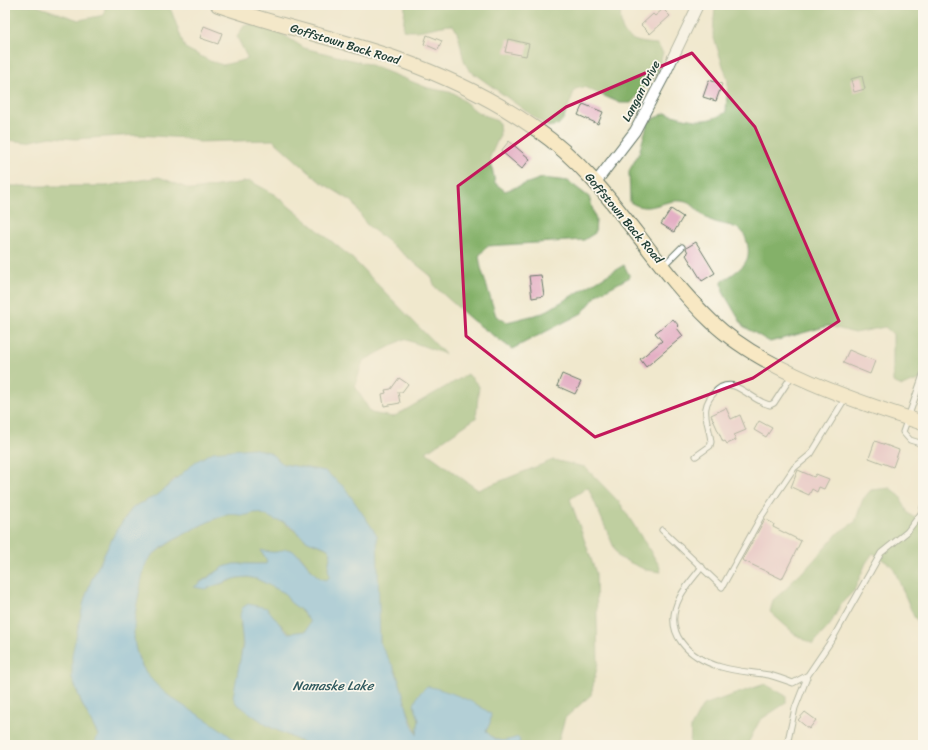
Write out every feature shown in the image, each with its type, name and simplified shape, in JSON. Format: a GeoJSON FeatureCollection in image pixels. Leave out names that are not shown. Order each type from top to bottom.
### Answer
{"type":"FeatureCollection","features":[{"type":"Feature","properties":{"kind":"main road","name":"Goffstown Back Road"},"geometry":{"type":"LineString","coordinates":[[218,5],[362,48],[433,73],[497,105],[537,129],[577,163],[596,182],[663,266],[700,309],[730,337],[760,356],[794,373],[846,396],[923,423]]}},
{"type":"Feature","properties":{"kind":"street","name":"Langan Drive"},"geometry":{"type":"LineString","coordinates":[[596,182],[635,131],[666,74],[698,5]]}},
{"type":"Feature","properties":{"kind":"lane"},"geometry":{"type":"LineString","coordinates":[[663,266],[682,247]]}},
{"type":"Feature","properties":{"kind":"lane"},"geometry":{"type":"LineString","coordinates":[[696,456],[710,446],[710,438],[705,419],[706,406],[719,389],[733,386],[770,405],[774,403],[794,373]]}},
{"type":"Feature","properties":{"kind":"lane"},"geometry":{"type":"LineString","coordinates":[[923,375],[903,432],[906,437],[923,444]]}},
{"type":"Feature","properties":{"kind":"lane"},"geometry":{"type":"LineString","coordinates":[[662,530],[722,587],[761,517],[794,468],[812,454],[846,396]]}},
{"type":"Feature","properties":{"kind":"lane"},"geometry":{"type":"LineString","coordinates":[[788,745],[795,708],[808,675],[833,638],[880,553],[908,532],[922,512],[923,507]]}},
{"type":"Feature","properties":{"kind":"lane"},"geometry":{"type":"LineString","coordinates":[[702,567],[680,597],[675,609],[674,621],[676,634],[682,645],[697,658],[721,667],[747,673],[769,675],[793,683],[808,675]]}},
{"type":"Feature","properties":{"kind":"highlighted area"},"geometry":{"type":"Polygon","coordinates":[[[692,53],[755,127],[839,321],[753,378],[595,437],[466,336],[458,186],[566,107],[692,53]]]}},
{"type":"Feature","properties":{"kind":"green space"},"geometry":{"type":"Polygon","coordinates":[[[5,5],[34,5],[79,20],[104,15],[105,5],[165,5],[171,10],[185,48],[210,61],[223,65],[248,59],[237,37],[244,26],[256,23],[270,26],[304,48],[368,64],[428,88],[454,93],[476,111],[499,122],[500,135],[490,157],[495,183],[505,191],[542,178],[568,181],[589,197],[596,220],[595,233],[584,240],[487,246],[479,256],[481,268],[496,316],[507,322],[543,313],[624,265],[630,277],[598,294],[582,313],[512,349],[472,320],[435,287],[431,276],[366,224],[353,202],[319,181],[273,140],[199,142],[187,138],[137,135],[75,139],[51,137],[26,142],[5,140],[5,5]]]}},
{"type":"Feature","properties":{"kind":"green space"},"geometry":{"type":"Polygon","coordinates":[[[405,5],[621,5],[621,24],[623,31],[627,36],[639,42],[657,44],[663,53],[657,73],[631,103],[620,103],[584,87],[575,89],[564,118],[558,125],[548,127],[469,70],[453,25],[416,31],[403,30],[405,5]]]}},
{"type":"Feature","properties":{"kind":"green space"},"geometry":{"type":"Polygon","coordinates":[[[715,5],[923,5],[921,379],[902,386],[893,382],[893,334],[885,327],[855,333],[828,326],[770,342],[743,326],[723,292],[722,282],[739,270],[746,261],[748,250],[745,235],[739,229],[710,220],[686,202],[671,201],[651,207],[645,207],[638,206],[630,202],[629,171],[639,153],[648,122],[665,113],[689,119],[704,120],[711,119],[726,112],[728,81],[713,35],[715,5]]]}},
{"type":"Feature","properties":{"kind":"green space"},"geometry":{"type":"Polygon","coordinates":[[[159,177],[192,190],[250,181],[274,194],[352,258],[445,354],[404,339],[363,361],[355,386],[371,413],[393,417],[468,374],[479,386],[476,418],[426,452],[478,490],[553,460],[585,467],[620,503],[659,565],[661,572],[646,570],[618,557],[588,487],[570,499],[596,573],[598,663],[591,695],[565,718],[559,739],[555,745],[518,745],[520,741],[517,738],[504,741],[497,740],[486,731],[490,723],[490,714],[481,707],[472,703],[454,700],[414,705],[419,719],[418,735],[407,709],[396,672],[385,655],[380,643],[378,601],[325,471],[283,464],[269,452],[175,478],[158,495],[133,507],[116,531],[91,581],[84,601],[72,678],[82,704],[98,735],[94,745],[5,745],[5,186],[106,186],[159,177]]]}},
{"type":"Feature","properties":{"kind":"green space"},"geometry":{"type":"Polygon","coordinates":[[[890,488],[900,496],[908,513],[913,517],[923,517],[923,627],[914,617],[893,567],[873,553],[866,563],[854,591],[841,604],[830,625],[813,644],[797,636],[770,612],[773,600],[788,587],[795,577],[805,570],[839,532],[855,522],[863,499],[871,490],[890,488]]]}},
{"type":"Feature","properties":{"kind":"green space"},"geometry":{"type":"Polygon","coordinates":[[[253,512],[260,513],[283,522],[306,540],[328,549],[331,552],[328,568],[331,577],[326,580],[319,579],[300,555],[261,551],[267,561],[266,564],[234,564],[224,567],[198,583],[216,586],[237,578],[248,577],[257,579],[285,593],[290,602],[302,611],[310,622],[306,631],[295,633],[289,632],[283,628],[281,624],[240,624],[242,644],[235,693],[236,703],[268,726],[308,745],[239,745],[220,729],[169,698],[160,690],[147,674],[135,646],[134,625],[138,594],[145,565],[148,560],[162,548],[209,521],[227,514],[246,514],[253,512]]]}},
{"type":"Feature","properties":{"kind":"green space"},"geometry":{"type":"Polygon","coordinates":[[[765,684],[786,696],[786,703],[760,720],[747,745],[690,745],[691,727],[703,705],[765,684]]]}},
{"type":"Feature","properties":{"kind":"water","name":"Namaske Lake"},"geometry":{"type":"Polygon","coordinates":[[[252,448],[269,452],[283,464],[325,471],[345,488],[377,535],[380,643],[396,673],[402,688],[410,720],[417,735],[419,719],[414,705],[418,695],[427,686],[460,697],[484,709],[491,714],[490,723],[486,731],[493,738],[500,740],[508,740],[518,737],[520,741],[518,745],[308,745],[268,726],[236,703],[233,697],[243,645],[240,615],[242,608],[248,604],[267,608],[285,631],[289,633],[306,631],[310,622],[302,611],[290,602],[285,593],[257,579],[248,577],[237,578],[205,589],[194,587],[224,567],[234,564],[266,564],[267,561],[261,550],[278,552],[287,549],[291,550],[301,557],[316,575],[326,580],[330,577],[328,568],[331,552],[328,549],[308,541],[284,522],[255,513],[247,515],[228,514],[218,518],[184,534],[153,554],[146,563],[134,620],[134,641],[136,651],[145,671],[154,683],[177,702],[216,726],[239,745],[220,745],[213,741],[211,742],[211,745],[94,745],[98,735],[82,704],[72,678],[72,655],[84,601],[91,581],[116,531],[133,507],[158,495],[195,462],[213,452],[252,448]]]}},
{"type":"Feature","properties":{"kind":"building"},"geometry":{"type":"Polygon","coordinates":[[[663,9],[670,16],[650,34],[641,25],[653,14],[655,16],[663,9]]]}},
{"type":"Feature","properties":{"kind":"building"},"geometry":{"type":"Polygon","coordinates":[[[204,26],[222,33],[218,44],[200,38],[204,26]]]}},
{"type":"Feature","properties":{"kind":"building"},"geometry":{"type":"Polygon","coordinates":[[[427,35],[442,41],[438,50],[424,44],[427,35]]]}},
{"type":"Feature","properties":{"kind":"building"},"geometry":{"type":"Polygon","coordinates":[[[508,39],[529,44],[526,56],[505,52],[508,39]]]}},
{"type":"Feature","properties":{"kind":"building"},"geometry":{"type":"Polygon","coordinates":[[[862,76],[865,89],[854,92],[851,79],[862,76]]]}},
{"type":"Feature","properties":{"kind":"building"},"geometry":{"type":"Polygon","coordinates":[[[709,80],[722,84],[716,101],[703,97],[709,80]]]}},
{"type":"Feature","properties":{"kind":"building"},"geometry":{"type":"Polygon","coordinates":[[[583,104],[603,112],[598,124],[578,115],[583,104]]]}},
{"type":"Feature","properties":{"kind":"building"},"geometry":{"type":"Polygon","coordinates":[[[509,141],[530,159],[522,169],[501,151],[509,141]]]}},
{"type":"Feature","properties":{"kind":"building"},"geometry":{"type":"Polygon","coordinates":[[[671,209],[683,217],[674,232],[661,224],[671,209]]]}},
{"type":"Feature","properties":{"kind":"building"},"geometry":{"type":"Polygon","coordinates":[[[696,242],[715,273],[702,281],[686,255],[688,253],[686,248],[696,242]]]}},
{"type":"Feature","properties":{"kind":"building"},"geometry":{"type":"Polygon","coordinates":[[[541,275],[544,296],[532,298],[529,276],[541,275]]]}},
{"type":"Feature","properties":{"kind":"building"},"geometry":{"type":"Polygon","coordinates":[[[673,319],[679,326],[677,328],[683,336],[646,367],[640,359],[662,341],[655,333],[673,319]]]}},
{"type":"Feature","properties":{"kind":"building"},"geometry":{"type":"Polygon","coordinates":[[[849,350],[875,361],[870,374],[843,363],[849,350]]]}},
{"type":"Feature","properties":{"kind":"building"},"geometry":{"type":"Polygon","coordinates":[[[562,374],[581,382],[575,394],[557,386],[562,374]]]}},
{"type":"Feature","properties":{"kind":"building"},"geometry":{"type":"Polygon","coordinates":[[[399,378],[408,384],[402,392],[398,392],[400,403],[384,406],[382,394],[386,393],[385,390],[391,389],[399,378]]]}},
{"type":"Feature","properties":{"kind":"building"},"geometry":{"type":"Polygon","coordinates":[[[726,408],[731,419],[740,415],[746,430],[734,435],[736,440],[727,444],[725,441],[723,442],[711,415],[726,408]]]}},
{"type":"Feature","properties":{"kind":"building"},"geometry":{"type":"Polygon","coordinates":[[[759,421],[772,428],[766,437],[754,430],[759,421]]]}},
{"type":"Feature","properties":{"kind":"building"},"geometry":{"type":"Polygon","coordinates":[[[875,441],[899,450],[893,467],[869,458],[875,441]]]}},
{"type":"Feature","properties":{"kind":"building"},"geometry":{"type":"Polygon","coordinates":[[[798,470],[814,477],[816,474],[829,479],[824,489],[819,487],[817,492],[812,489],[809,495],[791,487],[798,470]]]}},
{"type":"Feature","properties":{"kind":"building"},"geometry":{"type":"Polygon","coordinates":[[[765,519],[774,524],[773,527],[801,541],[782,579],[742,560],[765,519]]]}},
{"type":"Feature","properties":{"kind":"building"},"geometry":{"type":"Polygon","coordinates":[[[805,712],[816,720],[809,729],[798,720],[805,712]]]}}]}
